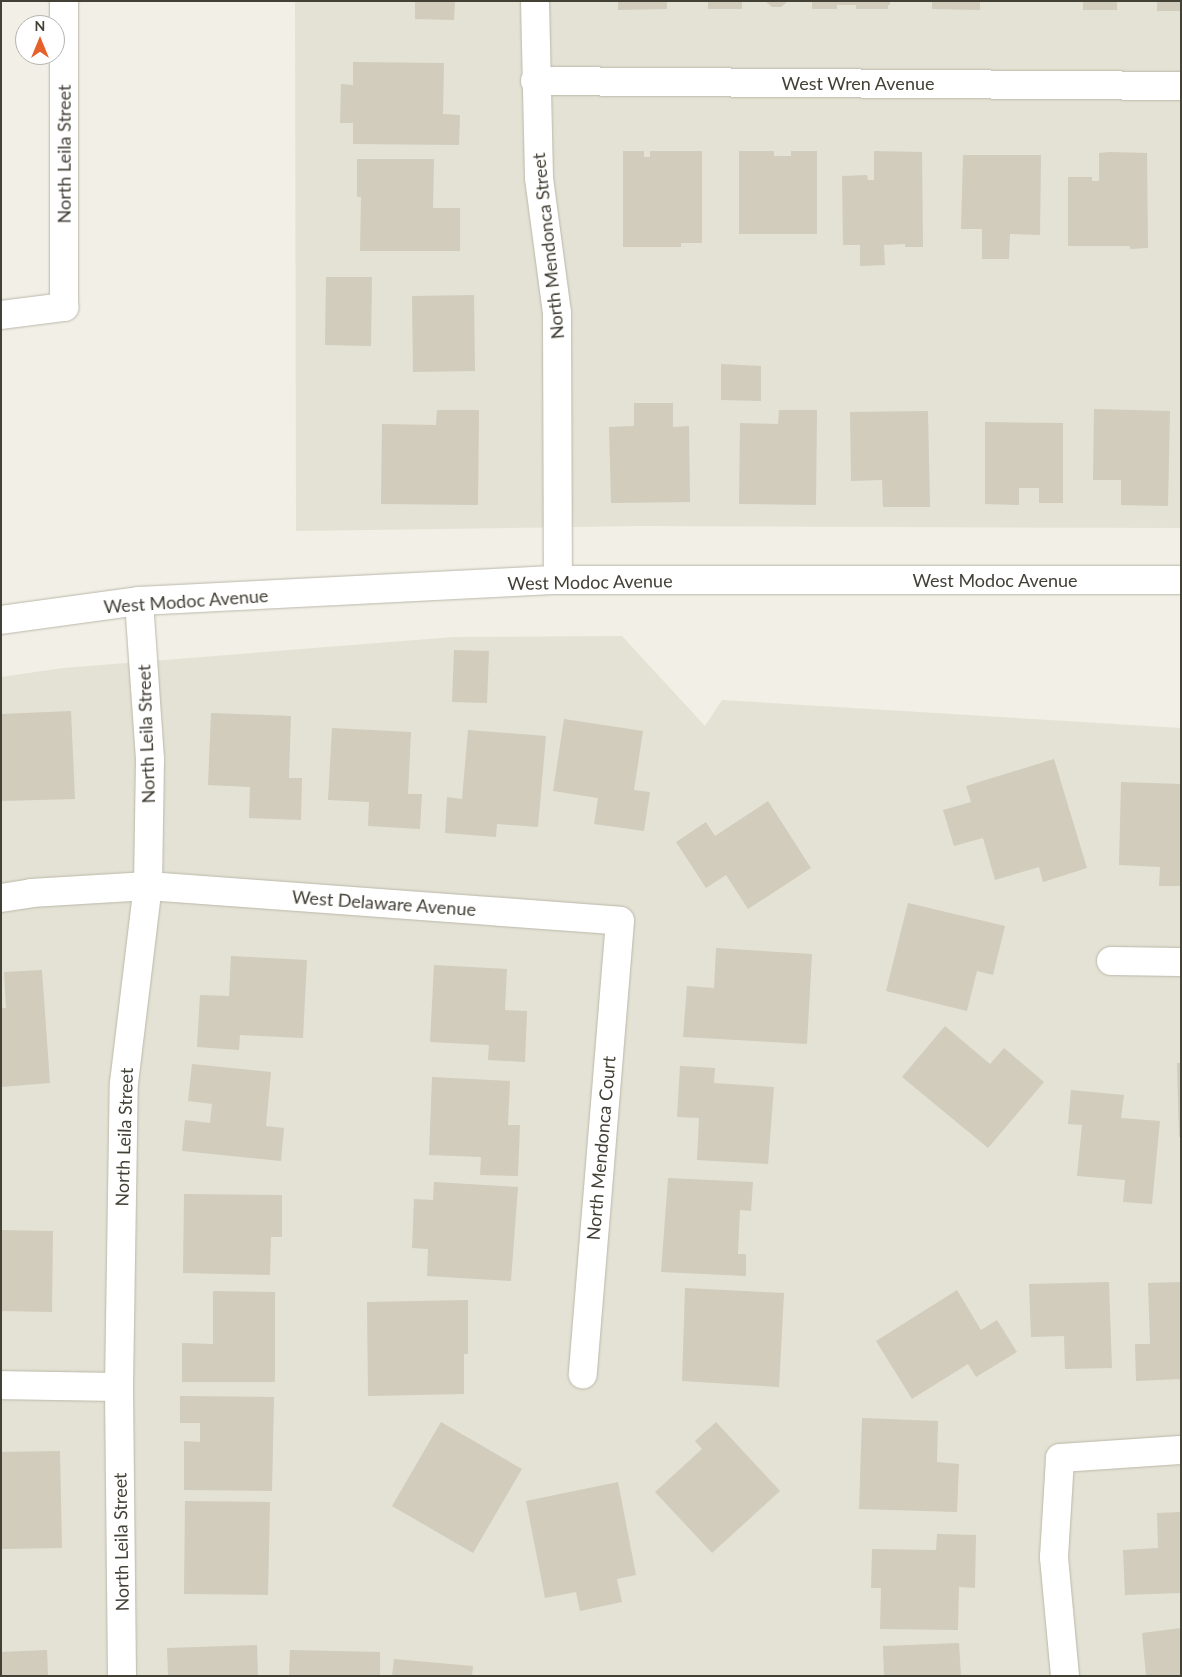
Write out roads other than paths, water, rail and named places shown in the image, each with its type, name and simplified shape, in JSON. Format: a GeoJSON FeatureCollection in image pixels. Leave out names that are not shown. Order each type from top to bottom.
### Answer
{"type":"FeatureCollection","features":[{"type":"Feature","properties":{"kind":"street","name":"North Leila Street"},"geometry":{"type":"LineString","coordinates":[[1,315],[64,307],[64,1]]}},
{"type":"Feature","properties":{"kind":"street","name":"North Mendonca Street"},"geometry":{"type":"LineString","coordinates":[[535,1],[535,81],[539,178],[557,313],[558,580]]}},
{"type":"Feature","properties":{"kind":"street","name":"West Wren Avenue"},"geometry":{"type":"LineString","coordinates":[[535,81],[1181,86]]}},
{"type":"Feature","properties":{"kind":"street","name":"West Modoc Avenue"},"geometry":{"type":"LineString","coordinates":[[1,620],[139,601],[558,580],[1181,580]]}},
{"type":"Feature","properties":{"kind":"street","name":"North Leila Street"},"geometry":{"type":"LineString","coordinates":[[122,1676],[120,1387],[124,1083],[148,886],[150,759],[139,601]]}},
{"type":"Feature","properties":{"kind":"street","name":"West Delaware Avenue"},"geometry":{"type":"LineString","coordinates":[[1,898],[31,893],[148,886],[620,921]]}},
{"type":"Feature","properties":{"kind":"street","name":"North Mendonca Court"},"geometry":{"type":"LineString","coordinates":[[583,1374],[620,921]]}},
{"type":"Feature","properties":{"kind":"street"},"geometry":{"type":"LineString","coordinates":[[1111,961],[1181,962]]}},
{"type":"Feature","properties":{"kind":"street"},"geometry":{"type":"LineString","coordinates":[[1,1385],[120,1387]]}},
{"type":"Feature","properties":{"kind":"street"},"geometry":{"type":"LineString","coordinates":[[1066,1676],[1054,1557],[1060,1458],[1181,1450]]}}]}
